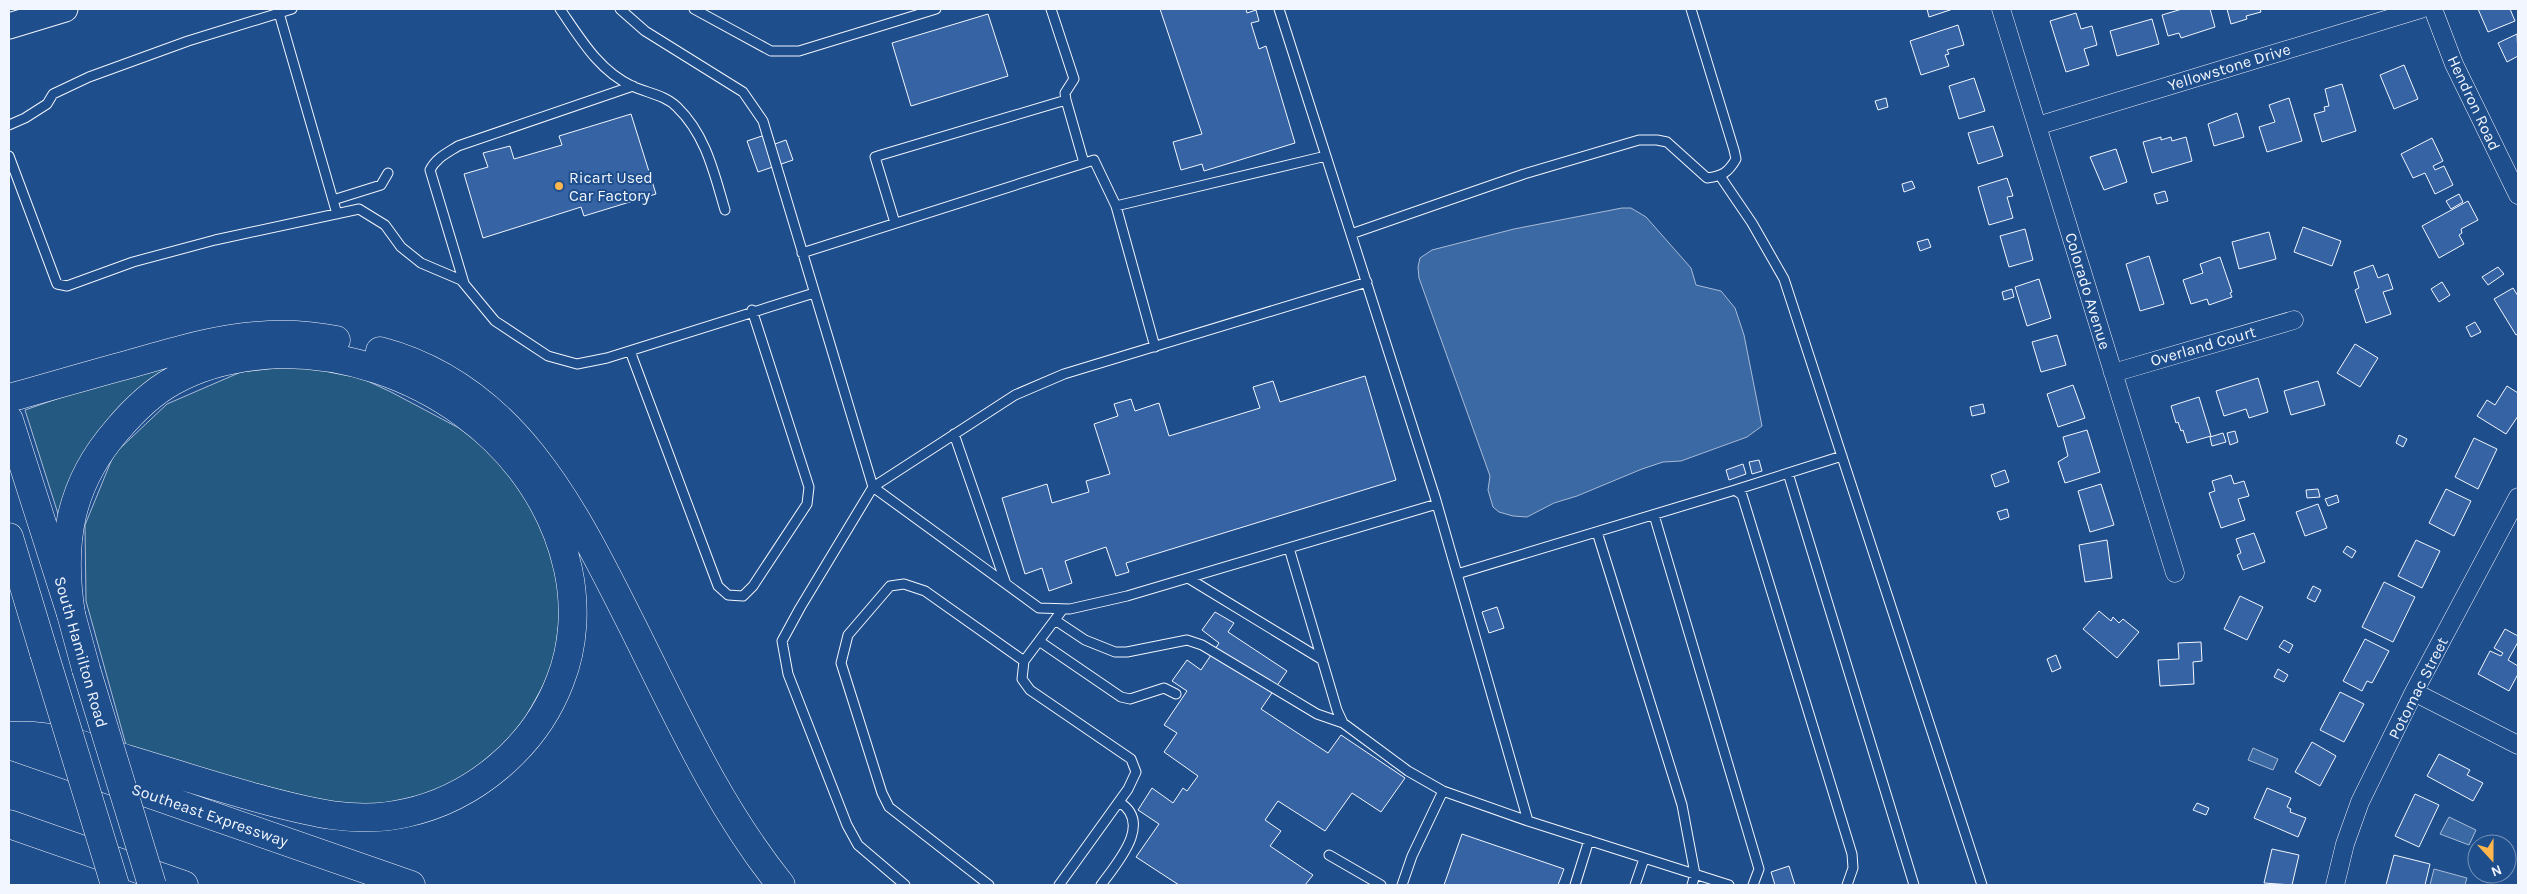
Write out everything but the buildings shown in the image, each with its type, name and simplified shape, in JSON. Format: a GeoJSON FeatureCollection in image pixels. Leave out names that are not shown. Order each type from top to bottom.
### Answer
{"type":"FeatureCollection","features":[{"type":"Feature","properties":{"kind":"main road"},"geometry":{"type":"LineString","coordinates":[[9,26],[65,9]]}},
{"type":"Feature","properties":{"kind":"main road"},"geometry":{"type":"LineString","coordinates":[[9,398],[205,342],[262,334],[326,338],[358,345],[419,364],[471,395],[518,436],[550,476],[587,538],[705,769],[761,861],[781,885]]}},
{"type":"Feature","properties":{"kind":"main road"},"geometry":{"type":"LineString","coordinates":[[9,736],[32,734],[60,739],[219,788],[328,816],[370,818],[408,813],[444,801],[477,783],[494,771],[526,740],[547,708],[564,671],[571,640],[573,605],[565,554],[546,505],[517,463],[500,444],[472,420],[442,399],[409,381],[371,367],[336,358],[299,354],[261,354],[225,360],[174,380],[131,414],[111,436],[94,461],[77,496],[70,523],[65,564],[71,614]]}},
{"type":"Feature","properties":{"kind":"main road","name":"South Hamilton Road"},"geometry":{"type":"LineString","coordinates":[[9,420],[71,614],[152,885]]}},
{"type":"Feature","properties":{"kind":"main road"},"geometry":{"type":"LineString","coordinates":[[9,537],[115,885]]}},
{"type":"Feature","properties":{"kind":"main road","name":"Southeast Expressway"},"geometry":{"type":"LineString","coordinates":[[9,744],[411,885]]}},
{"type":"Feature","properties":{"kind":"main road"},"geometry":{"type":"LineString","coordinates":[[9,824],[184,885]]}},
{"type":"Feature","properties":{"kind":"street","name":"Colorado Avenue"},"geometry":{"type":"LineString","coordinates":[[2001,9],[2175,573]]}},
{"type":"Feature","properties":{"kind":"street","name":"Yellowstone Drive"},"geometry":{"type":"LineString","coordinates":[[2037,126],[2421,9]]}},
{"type":"Feature","properties":{"kind":"street","name":"Hendron Road"},"geometry":{"type":"LineString","coordinates":[[2433,9],[2454,64],[2518,195]]}},
{"type":"Feature","properties":{"kind":"street","name":"Overland Court"},"geometry":{"type":"LineString","coordinates":[[2113,373],[2294,320]]}},
{"type":"Feature","properties":{"kind":"street","name":"Potomac Street"},"geometry":{"type":"LineString","coordinates":[[2335,885],[2345,844],[2360,802],[2414,692],[2518,497]]}},
{"type":"Feature","properties":{"kind":"street"},"geometry":{"type":"LineString","coordinates":[[2414,692],[2518,745]]}},
{"type":"Feature","properties":{"kind":"lane"},"geometry":{"type":"LineString","coordinates":[[9,125],[47,104],[53,94],[89,77],[188,41],[292,9]]}},
{"type":"Feature","properties":{"kind":"lane"},"geometry":{"type":"LineString","coordinates":[[560,9],[599,63],[619,79],[653,93],[676,106],[700,136],[712,163],[725,210]]}},
{"type":"Feature","properties":{"kind":"lane"},"geometry":{"type":"LineString","coordinates":[[620,9],[645,31],[743,92],[763,121],[873,487],[1039,608],[1063,609],[1127,596],[1437,504]]}},
{"type":"Feature","properties":{"kind":"lane"},"geometry":{"type":"LineString","coordinates":[[694,9],[771,51],[799,51],[936,9]]}},
{"type":"Feature","properties":{"kind":"lane"},"geometry":{"type":"LineString","coordinates":[[1051,9],[1074,79],[1065,93],[1084,163]]}},
{"type":"Feature","properties":{"kind":"lane"},"geometry":{"type":"LineString","coordinates":[[1279,9],[1437,504],[1528,821]]}},
{"type":"Feature","properties":{"kind":"lane"},"geometry":{"type":"LineString","coordinates":[[1351,234],[1421,208],[1524,174],[1639,140],[1667,142],[1707,178],[1729,172],[1736,159],[1691,9]]}},
{"type":"Feature","properties":{"kind":"lane"},"geometry":{"type":"LineString","coordinates":[[279,13],[337,214]]}},
{"type":"Feature","properties":{"kind":"lane"},"geometry":{"type":"LineString","coordinates":[[633,86],[458,146],[436,161],[430,170],[464,283],[495,321],[548,356],[577,364],[630,351],[752,310],[814,293]]}},
{"type":"Feature","properties":{"kind":"lane"},"geometry":{"type":"LineString","coordinates":[[896,223],[875,157],[1066,100]]}},
{"type":"Feature","properties":{"kind":"lane"},"geometry":{"type":"LineString","coordinates":[[9,156],[56,284],[67,286],[133,262],[229,236],[359,209],[385,225],[401,247],[421,263],[464,283]]}},
{"type":"Feature","properties":{"kind":"lane"},"geometry":{"type":"LineString","coordinates":[[1116,206],[1326,156]]}},
{"type":"Feature","properties":{"kind":"lane"},"geometry":{"type":"LineString","coordinates":[[802,253],[1094,160],[1116,206],[1155,346]]}},
{"type":"Feature","properties":{"kind":"lane"},"geometry":{"type":"LineString","coordinates":[[333,200],[381,185],[388,173]]}},
{"type":"Feature","properties":{"kind":"lane"},"geometry":{"type":"LineString","coordinates":[[1720,176],[1752,223],[1784,280],[1982,885]]}},
{"type":"Feature","properties":{"kind":"lane"},"geometry":{"type":"LineString","coordinates":[[905,885],[858,846],[854,839],[788,674],[782,642],[800,608],[873,487],[1015,395],[1064,374],[1366,282]]}},
{"type":"Feature","properties":{"kind":"lane"},"geometry":{"type":"LineString","coordinates":[[630,351],[718,586],[728,595],[743,596],[754,586],[807,504],[809,487],[752,310]]}},
{"type":"Feature","properties":{"kind":"lane"},"geometry":{"type":"LineString","coordinates":[[954,434],[1006,584]]}},
{"type":"Feature","properties":{"kind":"lane"},"geometry":{"type":"LineString","coordinates":[[1458,574],[1842,456]]}},
{"type":"Feature","properties":{"kind":"lane"},"geometry":{"type":"LineString","coordinates":[[1788,474],[1914,885]]}},
{"type":"Feature","properties":{"kind":"lane"},"geometry":{"type":"LineString","coordinates":[[1735,490],[1742,495],[1852,854],[1853,868],[1846,885]]}},
{"type":"Feature","properties":{"kind":"lane"},"geometry":{"type":"LineString","coordinates":[[1654,515],[1759,869],[1753,885]]}},
{"type":"Feature","properties":{"kind":"lane"},"geometry":{"type":"LineString","coordinates":[[1597,532],[1682,805],[1696,874],[1692,885]]}},
{"type":"Feature","properties":{"kind":"lane"},"geometry":{"type":"LineString","coordinates":[[1289,548],[1336,710],[1343,723]]}},
{"type":"Feature","properties":{"kind":"lane"},"geometry":{"type":"LineString","coordinates":[[1188,578],[1321,659]]}},
{"type":"Feature","properties":{"kind":"lane"},"geometry":{"type":"LineString","coordinates":[[989,885],[889,807],[882,794],[841,663],[848,635],[890,586],[904,584],[925,591],[1024,662]]}},
{"type":"Feature","properties":{"kind":"lane"},"geometry":{"type":"LineString","coordinates":[[1059,885],[1119,802],[1136,772],[1131,759],[1030,690],[1022,679],[1024,662],[1063,609]]}},
{"type":"Feature","properties":{"kind":"lane"},"geometry":{"type":"LineString","coordinates":[[1055,620],[1085,640],[1115,652],[1127,652],[1187,640],[1202,645],[1317,714],[1343,723],[1408,771],[1443,791],[1528,821],[1729,885]]}},
{"type":"Feature","properties":{"kind":"lane"},"geometry":{"type":"LineString","coordinates":[[1039,641],[1121,697],[1130,699],[1164,688],[1176,694]]}},
{"type":"Feature","properties":{"kind":"lane"},"geometry":{"type":"LineString","coordinates":[[1402,885],[1412,856],[1443,791]]}},
{"type":"Feature","properties":{"kind":"lane"},"geometry":{"type":"LineString","coordinates":[[1101,885],[1131,843],[1133,829],[1131,814],[1126,806],[1119,802]]}},
{"type":"Feature","properties":{"kind":"lane"},"geometry":{"type":"LineString","coordinates":[[1575,885],[1589,840]]}},
{"type":"Feature","properties":{"kind":"lane"},"geometry":{"type":"LineString","coordinates":[[1329,855],[1380,885]]}},
{"type":"Feature","properties":{"kind":"lane"},"geometry":{"type":"LineString","coordinates":[[1635,885],[1644,859]]}},
{"type":"Feature","properties":{"kind":"shaded area"},"geometry":{"type":"Polygon","coordinates":[[[1622,208],[1631,208],[1646,217],[1691,268],[1696,285],[1721,291],[1735,308],[1744,335],[1762,426],[1747,437],[1681,461],[1663,462],[1642,469],[1577,496],[1554,503],[1527,517],[1499,512],[1493,507],[1488,490],[1490,476],[1419,278],[1418,267],[1420,258],[1432,250],[1514,229],[1622,208]]]}},
{"type":"Feature","properties":{"kind":"shaded area"},"geometry":{"type":"Polygon","coordinates":[[[168,360],[172,372],[60,520],[25,410],[168,360]]]}},
{"type":"Feature","properties":{"kind":"shaded area"},"geometry":{"type":"Polygon","coordinates":[[[303,365],[346,371],[391,392],[459,428],[515,472],[549,536],[561,607],[553,668],[515,736],[452,789],[354,809],[234,778],[126,745],[86,601],[85,525],[114,454],[167,404],[241,372],[303,365]]]}},
{"type":"Feature","properties":{"kind":"shaded area"},"geometry":{"type":"Polygon","coordinates":[[[2253,748],[2278,759],[2273,770],[2248,760],[2253,748]]]}},
{"type":"Feature","properties":{"kind":"shaded area"},"geometry":{"type":"Polygon","coordinates":[[[2449,817],[2476,830],[2474,834],[2467,834],[2467,844],[2440,834],[2449,817]]]}},
{"type":"Feature","properties":{"kind":"shaded area"},"geometry":{"type":"Polygon","coordinates":[[[2434,869],[2467,878],[2465,885],[2430,885],[2434,869]]]}},
{"type":"Feature","properties":{"kind":"place","name":"Ricart Used Car Factory"},"geometry":{"type":"Point","coordinates":[559,186]}}]}
